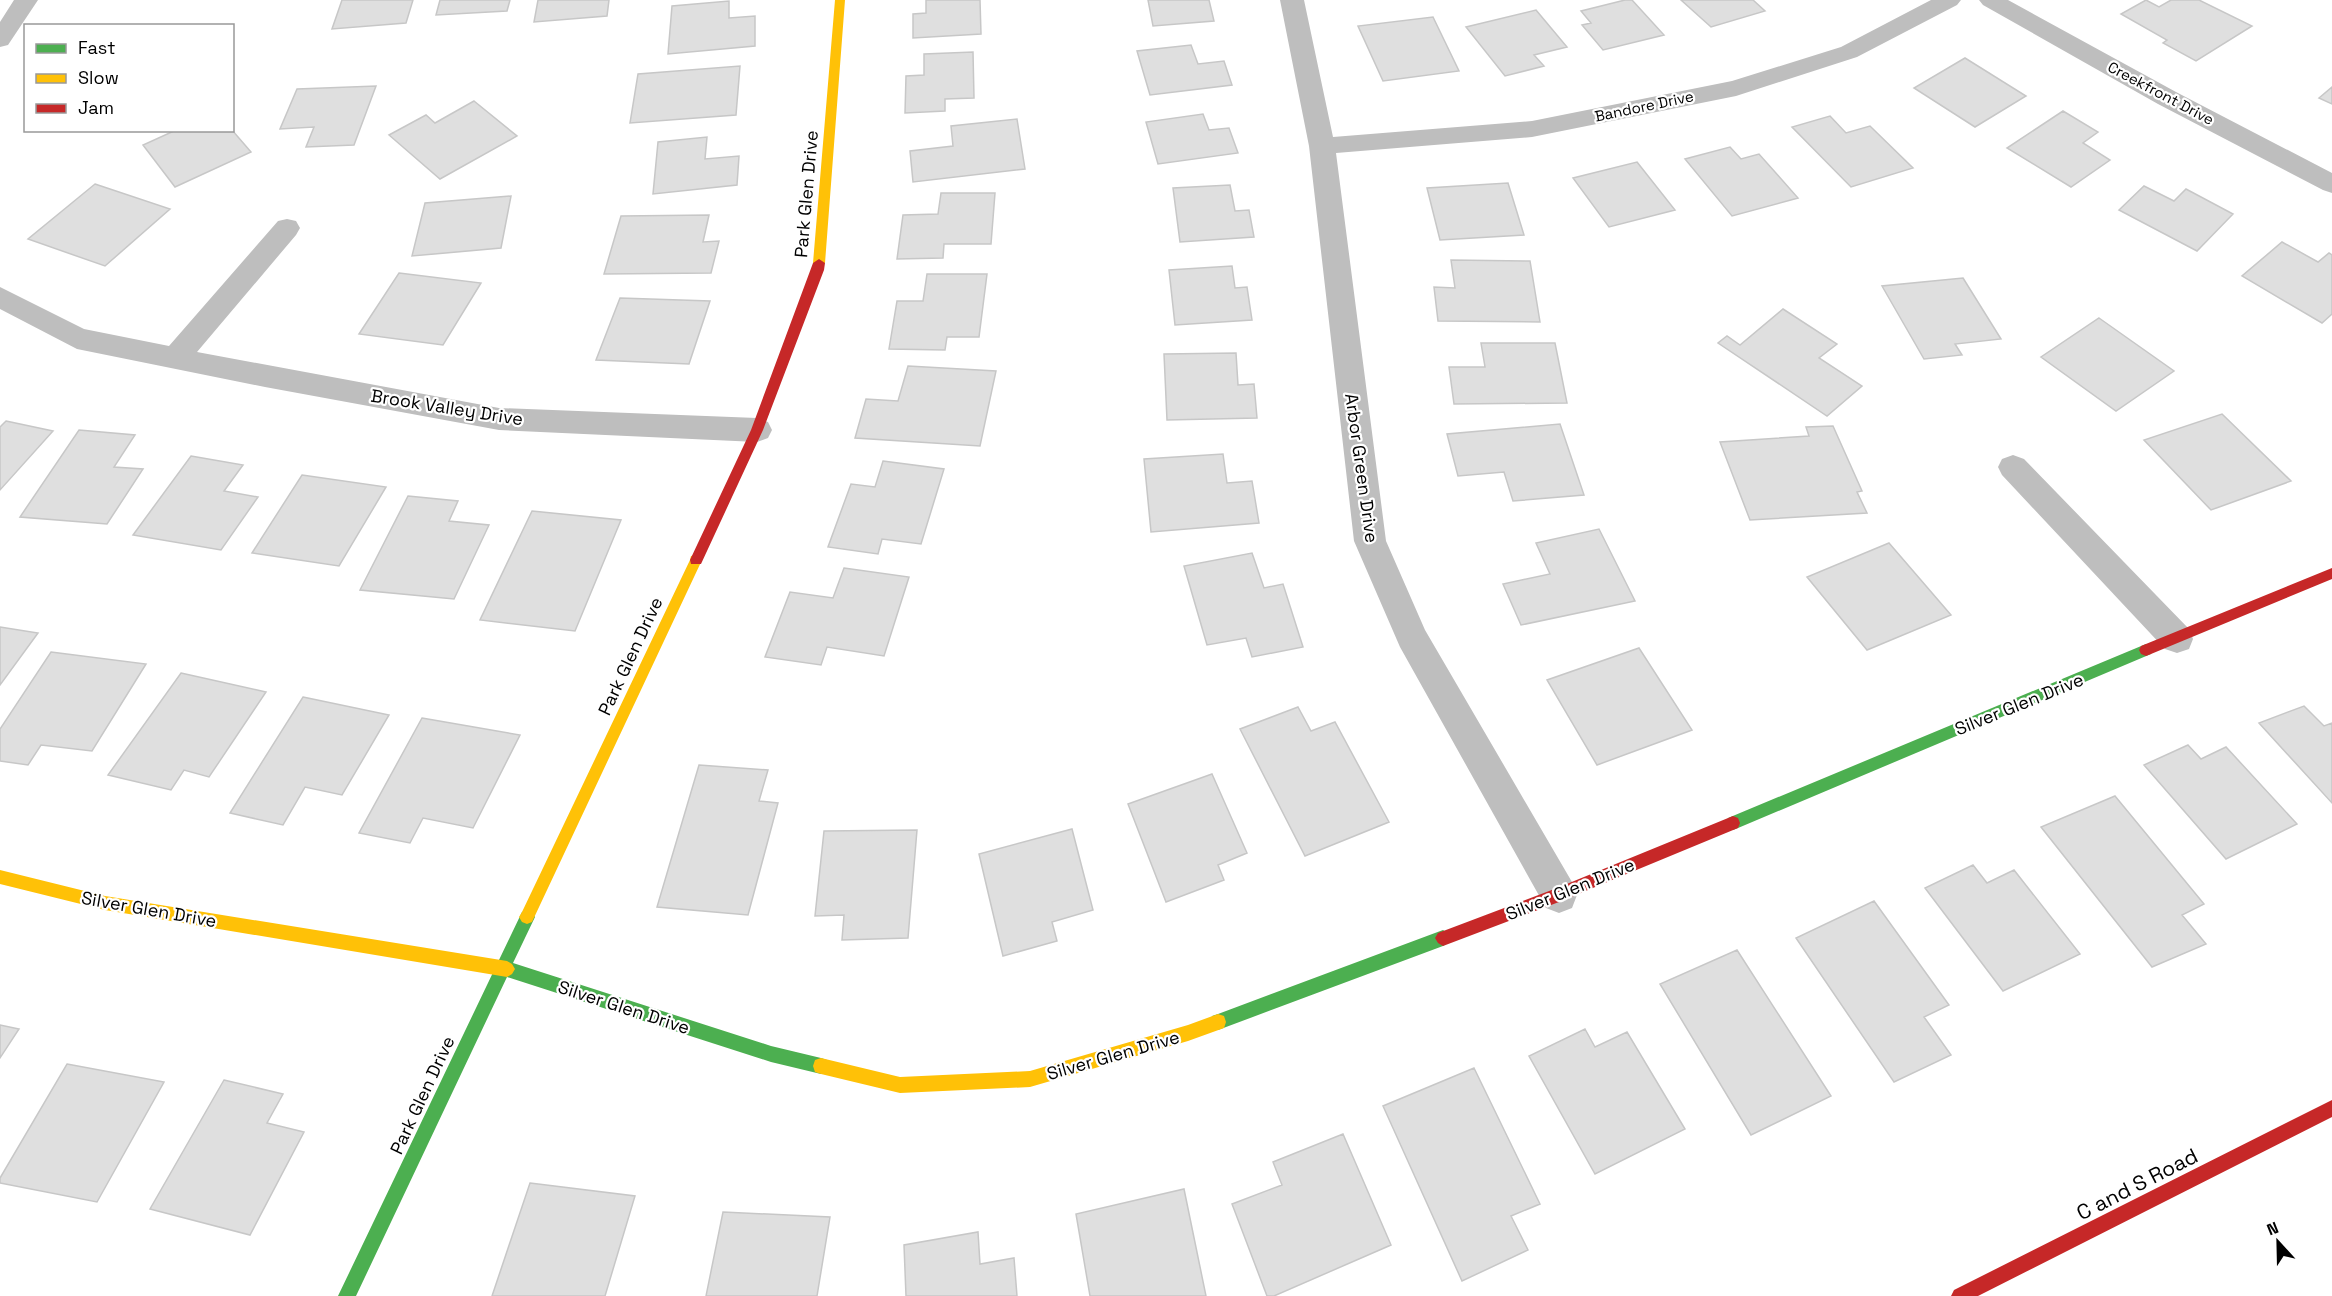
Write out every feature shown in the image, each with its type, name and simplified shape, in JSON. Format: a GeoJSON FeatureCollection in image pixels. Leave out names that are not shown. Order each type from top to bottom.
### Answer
{"type":"FeatureCollection","features":[{"type":"Feature","properties":{"kind":"street"},"geometry":{"type":"LineString","coordinates":[[0,40],[26,0]]}},
{"type":"Feature","properties":{"kind":"street","name":"Park Glen Drive"},"geometry":{"type":"LineString","coordinates":[[347,1296],[757,430],[818,270],[840,0]]}},
{"type":"Feature","properties":{"kind":"street","name":"Arbor Green Drive"},"geometry":{"type":"LineString","coordinates":[[1292,0],[1322,146],[1370,541],[1412,637],[1559,895]]}},
{"type":"Feature","properties":{"kind":"street","name":"Bandore Drive"},"geometry":{"type":"LineString","coordinates":[[1322,146],[1532,129],[1736,88],[1849,52],[1949,0]]}},
{"type":"Feature","properties":{"kind":"street","name":"Creekfront Drive"},"geometry":{"type":"LineString","coordinates":[[1991,0],[2167,98],[2332,184]]}},
{"type":"Feature","properties":{"kind":"street"},"geometry":{"type":"LineString","coordinates":[[176,357],[287,228]]}},
{"type":"Feature","properties":{"kind":"street","name":"Brook Valley Drive"},"geometry":{"type":"LineString","coordinates":[[0,297],[77,338],[499,419],[757,430]]}},
{"type":"Feature","properties":{"kind":"street"},"geometry":{"type":"LineString","coordinates":[[2013,467],[2177,639]]}},
{"type":"Feature","properties":{"kind":"street","name":"Silver Glen Drive"},"geometry":{"type":"LineString","coordinates":[[0,877],[105,903],[502,968],[771,1054],[900,1085],[1030,1079],[1188,1033],[1559,895],[2332,573]]}},
{"type":"Feature","properties":{"kind":"street","name":"C and S Road"},"geometry":{"type":"LineString","coordinates":[[1960,1296],[2332,1108]]}},
{"type":"Feature","properties":{"kind":"building"},"geometry":{"type":"Polygon","coordinates":[[[342,0],[413,0],[406,23],[332,29],[342,0]]]}},
{"type":"Feature","properties":{"kind":"building"},"geometry":{"type":"Polygon","coordinates":[[[440,0],[510,0],[507,11],[436,15],[440,0]]]}},
{"type":"Feature","properties":{"kind":"building"},"geometry":{"type":"Polygon","coordinates":[[[538,0],[609,0],[607,16],[534,22],[538,0]]]}},
{"type":"Feature","properties":{"kind":"building"},"geometry":{"type":"Polygon","coordinates":[[[926,0],[980,0],[981,34],[913,38],[913,14],[926,13],[926,0]]]}},
{"type":"Feature","properties":{"kind":"building"},"geometry":{"type":"Polygon","coordinates":[[[1148,0],[1209,0],[1214,21],[1153,26],[1148,0]]]}},
{"type":"Feature","properties":{"kind":"building"},"geometry":{"type":"Polygon","coordinates":[[[1632,0],[1664,35],[1603,50],[1582,25],[1591,23],[1581,11],[1632,0]]]}},
{"type":"Feature","properties":{"kind":"building"},"geometry":{"type":"Polygon","coordinates":[[[1681,0],[1753,0],[1765,11],[1711,27],[1681,0]]]}},
{"type":"Feature","properties":{"kind":"building"},"geometry":{"type":"Polygon","coordinates":[[[2146,0],[2159,7],[2171,0],[2199,0],[2252,26],[2196,61],[2163,43],[2167,40],[2121,14],[2146,0]]]}},
{"type":"Feature","properties":{"kind":"building"},"geometry":{"type":"Polygon","coordinates":[[[729,1],[729,18],[755,16],[755,46],[668,54],[672,6],[729,1]]]}},
{"type":"Feature","properties":{"kind":"building"},"geometry":{"type":"Polygon","coordinates":[[[1536,10],[1567,47],[1534,55],[1544,66],[1505,76],[1466,27],[1536,10]]]}},
{"type":"Feature","properties":{"kind":"building"},"geometry":{"type":"Polygon","coordinates":[[[1433,17],[1459,71],[1383,81],[1358,26],[1433,17]]]}},
{"type":"Feature","properties":{"kind":"building"},"geometry":{"type":"Polygon","coordinates":[[[1191,45],[1198,64],[1224,61],[1232,85],[1150,95],[1137,51],[1191,45]]]}},
{"type":"Feature","properties":{"kind":"building"},"geometry":{"type":"Polygon","coordinates":[[[973,52],[974,98],[945,99],[945,111],[905,113],[906,76],[924,75],[924,54],[973,52]]]}},
{"type":"Feature","properties":{"kind":"building"},"geometry":{"type":"Polygon","coordinates":[[[1965,58],[2026,96],[1975,127],[1914,88],[1965,58]]]}},
{"type":"Feature","properties":{"kind":"building"},"geometry":{"type":"Polygon","coordinates":[[[740,66],[736,115],[630,123],[638,74],[740,66]]]}},
{"type":"Feature","properties":{"kind":"building"},"geometry":{"type":"Polygon","coordinates":[[[376,86],[354,145],[306,147],[314,127],[280,129],[297,89],[376,86]]]}},
{"type":"Feature","properties":{"kind":"building"},"geometry":{"type":"Polygon","coordinates":[[[2332,87],[2332,104],[2319,98],[2332,87]]]}},
{"type":"Feature","properties":{"kind":"building"},"geometry":{"type":"Polygon","coordinates":[[[474,101],[517,136],[440,179],[389,135],[426,115],[435,123],[474,101]]]}},
{"type":"Feature","properties":{"kind":"building"},"geometry":{"type":"Polygon","coordinates":[[[2063,111],[2098,132],[2083,143],[2110,160],[2071,187],[2007,148],[2063,111]]]}},
{"type":"Feature","properties":{"kind":"building"},"geometry":{"type":"Polygon","coordinates":[[[1203,114],[1209,130],[1229,128],[1238,153],[1158,164],[1146,122],[1203,114]]]}},
{"type":"Feature","properties":{"kind":"building"},"geometry":{"type":"Polygon","coordinates":[[[1830,116],[1846,133],[1870,126],[1913,168],[1851,187],[1792,127],[1830,116]]]}},
{"type":"Feature","properties":{"kind":"building"},"geometry":{"type":"Polygon","coordinates":[[[1017,119],[1025,169],[913,182],[910,151],[953,146],[951,126],[1017,119]]]}},
{"type":"Feature","properties":{"kind":"building"},"geometry":{"type":"Polygon","coordinates":[[[172,132],[234,132],[251,152],[175,187],[143,145],[172,132]]]}},
{"type":"Feature","properties":{"kind":"building"},"geometry":{"type":"Polygon","coordinates":[[[707,137],[705,159],[739,156],[737,185],[653,194],[658,142],[707,137]]]}},
{"type":"Feature","properties":{"kind":"building"},"geometry":{"type":"Polygon","coordinates":[[[1730,147],[1741,159],[1759,154],[1798,198],[1732,216],[1685,159],[1730,147]]]}},
{"type":"Feature","properties":{"kind":"building"},"geometry":{"type":"Polygon","coordinates":[[[1637,162],[1675,210],[1609,227],[1573,178],[1637,162]]]}},
{"type":"Feature","properties":{"kind":"building"},"geometry":{"type":"Polygon","coordinates":[[[1508,183],[1524,235],[1440,240],[1427,188],[1508,183]]]}},
{"type":"Feature","properties":{"kind":"building"},"geometry":{"type":"Polygon","coordinates":[[[95,184],[170,209],[105,266],[28,239],[95,184]]]}},
{"type":"Feature","properties":{"kind":"building"},"geometry":{"type":"Polygon","coordinates":[[[1230,185],[1235,211],[1249,210],[1254,237],[1180,242],[1173,188],[1230,185]]]}},
{"type":"Feature","properties":{"kind":"building"},"geometry":{"type":"Polygon","coordinates":[[[2144,186],[2174,201],[2186,189],[2233,214],[2197,251],[2119,210],[2144,186]]]}},
{"type":"Feature","properties":{"kind":"building"},"geometry":{"type":"Polygon","coordinates":[[[941,193],[995,193],[991,244],[944,244],[943,258],[897,259],[903,215],[938,214],[941,193]]]}},
{"type":"Feature","properties":{"kind":"building"},"geometry":{"type":"Polygon","coordinates":[[[511,196],[501,248],[412,256],[425,203],[511,196]]]}},
{"type":"Feature","properties":{"kind":"building"},"geometry":{"type":"Polygon","coordinates":[[[709,215],[703,242],[719,241],[711,273],[604,274],[621,216],[709,215]]]}},
{"type":"Feature","properties":{"kind":"building"},"geometry":{"type":"Polygon","coordinates":[[[2282,242],[2318,262],[2329,253],[2332,255],[2332,314],[2322,323],[2242,276],[2282,242]]]}},
{"type":"Feature","properties":{"kind":"building"},"geometry":{"type":"Polygon","coordinates":[[[1451,260],[1530,261],[1540,322],[1438,321],[1434,287],[1455,288],[1451,260]]]}},
{"type":"Feature","properties":{"kind":"building"},"geometry":{"type":"Polygon","coordinates":[[[1232,266],[1235,288],[1247,287],[1252,320],[1175,325],[1169,270],[1232,266]]]}},
{"type":"Feature","properties":{"kind":"building"},"geometry":{"type":"Polygon","coordinates":[[[399,273],[481,283],[443,345],[359,334],[399,273]]]}},
{"type":"Feature","properties":{"kind":"building"},"geometry":{"type":"Polygon","coordinates":[[[927,274],[987,274],[979,337],[947,337],[945,350],[889,349],[897,301],[923,301],[927,274]]]}},
{"type":"Feature","properties":{"kind":"building"},"geometry":{"type":"Polygon","coordinates":[[[1963,278],[2001,339],[1955,344],[1962,355],[1924,359],[1882,286],[1963,278]]]}},
{"type":"Feature","properties":{"kind":"building"},"geometry":{"type":"Polygon","coordinates":[[[620,298],[710,301],[689,364],[596,360],[620,298]]]}},
{"type":"Feature","properties":{"kind":"building"},"geometry":{"type":"Polygon","coordinates":[[[1783,309],[1837,344],[1819,358],[1862,386],[1827,416],[1718,343],[1727,336],[1740,345],[1783,309]]]}},
{"type":"Feature","properties":{"kind":"building"},"geometry":{"type":"Polygon","coordinates":[[[2099,318],[2174,371],[2116,411],[2041,357],[2099,318]]]}},
{"type":"Feature","properties":{"kind":"building"},"geometry":{"type":"Polygon","coordinates":[[[1481,343],[1555,343],[1567,403],[1454,404],[1449,367],[1485,367],[1481,343]]]}},
{"type":"Feature","properties":{"kind":"building"},"geometry":{"type":"Polygon","coordinates":[[[1236,353],[1238,385],[1254,384],[1257,418],[1167,420],[1164,354],[1236,353]]]}},
{"type":"Feature","properties":{"kind":"building"},"geometry":{"type":"Polygon","coordinates":[[[908,366],[996,371],[980,446],[855,438],[866,399],[898,401],[908,366]]]}},
{"type":"Feature","properties":{"kind":"building"},"geometry":{"type":"Polygon","coordinates":[[[2222,414],[2291,481],[2211,510],[2144,440],[2222,414]]]}},
{"type":"Feature","properties":{"kind":"building"},"geometry":{"type":"Polygon","coordinates":[[[6,421],[53,431],[0,490],[0,427],[6,421]]]}},
{"type":"Feature","properties":{"kind":"building"},"geometry":{"type":"Polygon","coordinates":[[[1560,424],[1584,495],[1513,501],[1504,472],[1458,476],[1447,434],[1560,424]]]}},
{"type":"Feature","properties":{"kind":"building"},"geometry":{"type":"Polygon","coordinates":[[[1833,426],[1862,491],[1857,492],[1867,513],[1750,520],[1720,442],[1809,436],[1806,427],[1833,426]]]}},
{"type":"Feature","properties":{"kind":"building"},"geometry":{"type":"Polygon","coordinates":[[[79,430],[135,435],[114,467],[143,469],[107,524],[20,517],[79,430]]]}},
{"type":"Feature","properties":{"kind":"building"},"geometry":{"type":"Polygon","coordinates":[[[1223,454],[1227,483],[1252,481],[1259,523],[1151,532],[1144,459],[1223,454]]]}},
{"type":"Feature","properties":{"kind":"building"},"geometry":{"type":"Polygon","coordinates":[[[191,456],[243,465],[224,491],[258,497],[221,550],[133,535],[191,456]]]}},
{"type":"Feature","properties":{"kind":"building"},"geometry":{"type":"Polygon","coordinates":[[[883,461],[944,469],[921,544],[882,539],[878,554],[828,547],[851,484],[875,487],[883,461]]]}},
{"type":"Feature","properties":{"kind":"building"},"geometry":{"type":"Polygon","coordinates":[[[302,475],[386,487],[339,566],[252,553],[302,475]]]}},
{"type":"Feature","properties":{"kind":"building"},"geometry":{"type":"Polygon","coordinates":[[[408,496],[458,501],[449,521],[489,525],[454,599],[360,590],[408,496]]]}},
{"type":"Feature","properties":{"kind":"building"},"geometry":{"type":"Polygon","coordinates":[[[532,511],[621,520],[575,631],[480,620],[532,511]]]}},
{"type":"Feature","properties":{"kind":"building"},"geometry":{"type":"Polygon","coordinates":[[[1599,529],[1635,601],[1521,625],[1503,584],[1550,574],[1536,543],[1599,529]]]}},
{"type":"Feature","properties":{"kind":"building"},"geometry":{"type":"Polygon","coordinates":[[[1889,543],[1951,615],[1867,650],[1807,577],[1889,543]]]}},
{"type":"Feature","properties":{"kind":"building"},"geometry":{"type":"Polygon","coordinates":[[[1252,553],[1264,588],[1283,584],[1303,647],[1252,657],[1246,638],[1207,645],[1184,566],[1252,553]]]}},
{"type":"Feature","properties":{"kind":"building"},"geometry":{"type":"Polygon","coordinates":[[[844,568],[909,577],[884,656],[827,647],[821,665],[765,657],[790,592],[833,598],[844,568]]]}},
{"type":"Feature","properties":{"kind":"building"},"geometry":{"type":"Polygon","coordinates":[[[0,627],[38,633],[0,685],[0,627]]]}},
{"type":"Feature","properties":{"kind":"building"},"geometry":{"type":"Polygon","coordinates":[[[1639,648],[1692,730],[1597,765],[1547,680],[1639,648]]]}},
{"type":"Feature","properties":{"kind":"building"},"geometry":{"type":"Polygon","coordinates":[[[51,652],[146,664],[92,751],[41,745],[28,765],[0,761],[0,729],[51,652]]]}},
{"type":"Feature","properties":{"kind":"building"},"geometry":{"type":"Polygon","coordinates":[[[181,673],[266,692],[209,777],[184,770],[171,790],[108,775],[181,673]]]}},
{"type":"Feature","properties":{"kind":"building"},"geometry":{"type":"Polygon","coordinates":[[[303,697],[389,715],[342,795],[305,787],[283,825],[230,813],[303,697]]]}},
{"type":"Feature","properties":{"kind":"building"},"geometry":{"type":"Polygon","coordinates":[[[2304,706],[2324,726],[2332,723],[2332,803],[2259,723],[2304,706]]]}},
{"type":"Feature","properties":{"kind":"building"},"geometry":{"type":"Polygon","coordinates":[[[1298,707],[1311,731],[1335,722],[1389,822],[1305,856],[1240,729],[1298,707]]]}},
{"type":"Feature","properties":{"kind":"building"},"geometry":{"type":"Polygon","coordinates":[[[422,718],[520,735],[473,828],[423,818],[410,843],[359,833],[422,718]]]}},
{"type":"Feature","properties":{"kind":"building"},"geometry":{"type":"Polygon","coordinates":[[[2188,745],[2201,759],[2226,747],[2297,824],[2226,859],[2144,765],[2188,745]]]}},
{"type":"Feature","properties":{"kind":"building"},"geometry":{"type":"Polygon","coordinates":[[[699,765],[768,770],[759,801],[778,803],[748,915],[657,907],[699,765]]]}},
{"type":"Feature","properties":{"kind":"building"},"geometry":{"type":"Polygon","coordinates":[[[1212,774],[1247,853],[1218,865],[1224,880],[1166,902],[1128,804],[1212,774]]]}},
{"type":"Feature","properties":{"kind":"building"},"geometry":{"type":"Polygon","coordinates":[[[2115,796],[2204,904],[2182,915],[2206,944],[2152,967],[2041,827],[2115,796]]]}},
{"type":"Feature","properties":{"kind":"building"},"geometry":{"type":"Polygon","coordinates":[[[1072,829],[1093,910],[1052,922],[1057,941],[1003,956],[979,854],[1072,829]]]}},
{"type":"Feature","properties":{"kind":"building"},"geometry":{"type":"Polygon","coordinates":[[[917,830],[908,938],[842,940],[844,915],[815,916],[824,831],[917,830]]]}},
{"type":"Feature","properties":{"kind":"building"},"geometry":{"type":"Polygon","coordinates":[[[1973,865],[1987,883],[2014,870],[2080,954],[2003,991],[1925,888],[1973,865]]]}},
{"type":"Feature","properties":{"kind":"building"},"geometry":{"type":"Polygon","coordinates":[[[1874,901],[1949,1005],[1924,1017],[1951,1055],[1894,1082],[1796,938],[1874,901]]]}},
{"type":"Feature","properties":{"kind":"building"},"geometry":{"type":"Polygon","coordinates":[[[1737,950],[1831,1096],[1751,1135],[1660,984],[1737,950]]]}},
{"type":"Feature","properties":{"kind":"building"},"geometry":{"type":"Polygon","coordinates":[[[0,1025],[19,1029],[0,1058],[0,1025]]]}},
{"type":"Feature","properties":{"kind":"building"},"geometry":{"type":"Polygon","coordinates":[[[1585,1029],[1595,1047],[1627,1032],[1685,1129],[1595,1174],[1529,1056],[1585,1029]]]}},
{"type":"Feature","properties":{"kind":"building"},"geometry":{"type":"Polygon","coordinates":[[[67,1064],[164,1082],[97,1202],[0,1183],[0,1178],[67,1064]]]}},
{"type":"Feature","properties":{"kind":"building"},"geometry":{"type":"Polygon","coordinates":[[[1474,1068],[1540,1204],[1511,1216],[1528,1250],[1462,1281],[1383,1106],[1474,1068]]]}},
{"type":"Feature","properties":{"kind":"building"},"geometry":{"type":"Polygon","coordinates":[[[224,1080],[283,1094],[267,1123],[304,1132],[250,1235],[150,1209],[224,1080]]]}},
{"type":"Feature","properties":{"kind":"building"},"geometry":{"type":"Polygon","coordinates":[[[1343,1134],[1391,1245],[1274,1296],[1267,1296],[1232,1204],[1282,1185],[1273,1162],[1343,1134]]]}},
{"type":"Feature","properties":{"kind":"building"},"geometry":{"type":"Polygon","coordinates":[[[530,1183],[635,1196],[605,1296],[492,1296],[530,1183]]]}},
{"type":"Feature","properties":{"kind":"building"},"geometry":{"type":"Polygon","coordinates":[[[1184,1189],[1206,1296],[1090,1296],[1076,1214],[1184,1189]]]}},
{"type":"Feature","properties":{"kind":"building"},"geometry":{"type":"Polygon","coordinates":[[[723,1212],[830,1217],[817,1296],[706,1296],[723,1212]]]}},
{"type":"Feature","properties":{"kind":"building"},"geometry":{"type":"Polygon","coordinates":[[[978,1232],[980,1264],[1014,1258],[1017,1296],[906,1296],[904,1245],[978,1232]]]}},
{"type":"Feature","properties":{"kind":"traffic: fast"},"geometry":{"type":"LineString","coordinates":[[1733,823],[2146,650]]}},
{"type":"Feature","properties":{"kind":"traffic: fast"},"geometry":{"type":"LineString","coordinates":[[347,1296],[527,917]]}},
{"type":"Feature","properties":{"kind":"traffic: fast"},"geometry":{"type":"LineString","coordinates":[[1218,1022],[1443,938]]}},
{"type":"Feature","properties":{"kind":"traffic: fast"},"geometry":{"type":"LineString","coordinates":[[507,969],[771,1054],[821,1066]]}},
{"type":"Feature","properties":{"kind":"traffic: slow"},"geometry":{"type":"LineString","coordinates":[[819,263],[840,0]]}},
{"type":"Feature","properties":{"kind":"traffic: slow"},"geometry":{"type":"LineString","coordinates":[[527,917],[696,560]]}},
{"type":"Feature","properties":{"kind":"traffic: slow"},"geometry":{"type":"LineString","coordinates":[[0,877],[105,903],[507,969]]}},
{"type":"Feature","properties":{"kind":"traffic: slow"},"geometry":{"type":"LineString","coordinates":[[821,1066],[900,1085],[1030,1079],[1188,1033],[1218,1022]]}},
{"type":"Feature","properties":{"kind":"traffic: jam"},"geometry":{"type":"LineString","coordinates":[[696,560],[757,430],[819,263]]}},
{"type":"Feature","properties":{"kind":"traffic: jam"},"geometry":{"type":"LineString","coordinates":[[2146,650],[2332,573]]}},
{"type":"Feature","properties":{"kind":"traffic: jam"},"geometry":{"type":"LineString","coordinates":[[1443,938],[1559,895],[1733,823]]}},
{"type":"Feature","properties":{"kind":"traffic: jam"},"geometry":{"type":"LineString","coordinates":[[1960,1296],[2332,1108]]}}]}
